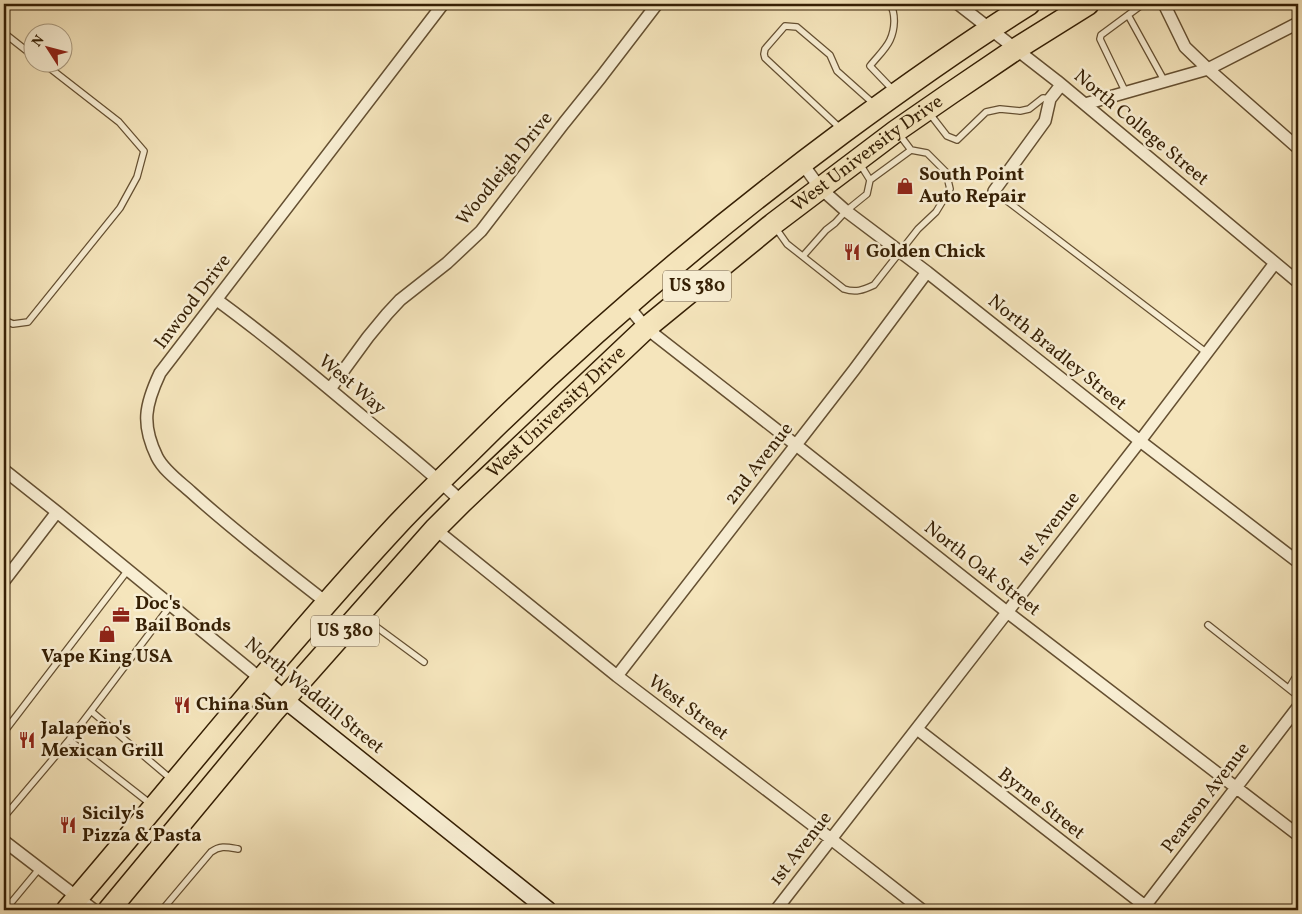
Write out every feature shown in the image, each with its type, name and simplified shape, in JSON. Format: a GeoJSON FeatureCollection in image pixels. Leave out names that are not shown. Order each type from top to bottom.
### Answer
{"type":"FeatureCollection","features":[{"type":"Feature","properties":{"kind":"highway","name":"West University Drive"},"geometry":{"type":"LineString","coordinates":[[80,906],[154,806],[327,603],[440,481],[532,392],[627,305],[689,252],[802,163],[896,93],[1029,4]]}},
{"type":"Feature","properties":{"kind":"highway","name":"West University Drive"},"geometry":{"type":"LineString","coordinates":[[109,910],[284,699],[435,529],[646,328],[773,224],[896,131],[1016,49],[1088,4]]}},
{"type":"Feature","properties":{"kind":"street","name":"Inwood Drive"},"geometry":{"type":"LineString","coordinates":[[327,603],[207,507],[165,469],[152,445],[148,430],[147,405],[160,373],[443,4]]}},
{"type":"Feature","properties":{"kind":"street","name":"Woodleigh Drive"},"geometry":{"type":"LineString","coordinates":[[330,389],[368,336],[400,300],[446,263],[481,231],[657,4]]}},
{"type":"Feature","properties":{"kind":"street","name":"North College Street"},"geometry":{"type":"LineString","coordinates":[[958,4],[1085,104],[1298,282]]}},
{"type":"Feature","properties":{"kind":"street"},"geometry":{"type":"LineString","coordinates":[[1164,4],[1185,47],[1298,148]]}},
{"type":"Feature","properties":{"kind":"street"},"geometry":{"type":"LineString","coordinates":[[1085,104],[1208,69],[1298,22]]}},
{"type":"Feature","properties":{"kind":"street"},"geometry":{"type":"LineString","coordinates":[[994,191],[1045,121],[1050,99],[1061,85]]}},
{"type":"Feature","properties":{"kind":"street","name":"North Bradley Street"},"geometry":{"type":"LineString","coordinates":[[802,163],[820,188],[846,211],[900,251],[1140,441],[1298,562]]}},
{"type":"Feature","properties":{"kind":"street","name":"1st Avenue"},"geometry":{"type":"LineString","coordinates":[[776,910],[1140,441],[1275,263]]}},
{"type":"Feature","properties":{"kind":"street","name":"2nd Avenue"},"geometry":{"type":"LineString","coordinates":[[617,676],[927,272]]}},
{"type":"Feature","properties":{"kind":"street","name":"West Way"},"geometry":{"type":"LineString","coordinates":[[216,300],[254,327],[330,389],[440,481],[462,502]]}},
{"type":"Feature","properties":{"kind":"street","name":"North Oak Street"},"geometry":{"type":"LineString","coordinates":[[627,305],[646,328],[1007,612],[1298,835]]}},
{"type":"Feature","properties":{"kind":"street","name":"North Waddill Street"},"geometry":{"type":"LineString","coordinates":[[4,470],[284,699],[548,910]]}},
{"type":"Feature","properties":{"kind":"street"},"geometry":{"type":"LineString","coordinates":[[4,581],[57,512]]}},
{"type":"Feature","properties":{"kind":"street","name":"West Street"},"geometry":{"type":"LineString","coordinates":[[435,529],[617,676],[922,910]]}},
{"type":"Feature","properties":{"kind":"street","name":"Pearson Avenue"},"geometry":{"type":"LineString","coordinates":[[1144,908],[1298,707]]}},
{"type":"Feature","properties":{"kind":"street","name":"Byrne Street"},"geometry":{"type":"LineString","coordinates":[[916,729],[1144,908]]}},
{"type":"Feature","properties":{"kind":"street"},"geometry":{"type":"LineString","coordinates":[[4,841],[80,906]]}},
{"type":"Feature","properties":{"kind":"lane"},"geometry":{"type":"LineString","coordinates":[[890,4],[895,24],[890,40],[870,66],[896,93]]}},
{"type":"Feature","properties":{"kind":"lane"},"geometry":{"type":"LineString","coordinates":[[1126,93],[1100,39],[1103,33],[1143,4]]}},
{"type":"Feature","properties":{"kind":"lane"},"geometry":{"type":"LineString","coordinates":[[1128,15],[1165,82]]}},
{"type":"Feature","properties":{"kind":"lane"},"geometry":{"type":"LineString","coordinates":[[844,132],[765,58],[765,49],[785,26],[797,27],[830,55],[837,71],[878,107]]}},
{"type":"Feature","properties":{"kind":"lane"},"geometry":{"type":"LineString","coordinates":[[4,33],[22,47]]}},
{"type":"Feature","properties":{"kind":"lane"},"geometry":{"type":"LineString","coordinates":[[4,320],[13,324],[28,322],[120,208],[137,178],[144,151],[119,122],[55,72]]}},
{"type":"Feature","properties":{"kind":"lane"},"geometry":{"type":"LineString","coordinates":[[927,110],[947,136],[957,140],[986,112],[1000,108],[1020,111],[1029,110],[1043,98],[1050,99]]}},
{"type":"Feature","properties":{"kind":"lane"},"geometry":{"type":"LineString","coordinates":[[773,224],[787,244],[844,288],[852,291],[864,290],[874,285],[918,229],[936,212],[950,188],[946,172],[928,153],[911,150],[896,131]]}},
{"type":"Feature","properties":{"kind":"lane"},"geometry":{"type":"LineString","coordinates":[[803,256],[826,230],[867,194],[870,180],[911,150]]}},
{"type":"Feature","properties":{"kind":"lane"},"geometry":{"type":"LineString","coordinates":[[857,161],[870,180]]}},
{"type":"Feature","properties":{"kind":"lane"},"geometry":{"type":"LineString","coordinates":[[994,191],[1207,353]]}},
{"type":"Feature","properties":{"kind":"lane"},"geometry":{"type":"LineString","coordinates":[[4,732],[128,570]]}},
{"type":"Feature","properties":{"kind":"lane"},"geometry":{"type":"LineString","coordinates":[[4,817],[69,740],[171,605]]}},
{"type":"Feature","properties":{"kind":"lane"},"geometry":{"type":"LineString","coordinates":[[359,614],[424,662]]}},
{"type":"Feature","properties":{"kind":"lane"},"geometry":{"type":"LineString","coordinates":[[1208,625],[1298,696]]}},
{"type":"Feature","properties":{"kind":"lane"},"geometry":{"type":"LineString","coordinates":[[1289,688],[1298,673]]}},
{"type":"Feature","properties":{"kind":"lane"},"geometry":{"type":"LineString","coordinates":[[91,711],[175,782]]}},
{"type":"Feature","properties":{"kind":"lane"},"geometry":{"type":"LineString","coordinates":[[69,740],[154,806]]}},
{"type":"Feature","properties":{"kind":"lane"},"geometry":{"type":"LineString","coordinates":[[162,910],[211,852],[222,846],[238,849]]}},
{"type":"Feature","properties":{"kind":"lane"},"geometry":{"type":"LineString","coordinates":[[5,910],[39,869]]}},
{"type":"Feature","properties":{"kind":"place","name":"South Point Auto Repair"},"geometry":{"type":"Point","coordinates":[905,186]}},
{"type":"Feature","properties":{"kind":"place","name":"Golden Chick"},"geometry":{"type":"Point","coordinates":[852,252]}},
{"type":"Feature","properties":{"kind":"place","name":"Doc's Bail Bonds"},"geometry":{"type":"Point","coordinates":[121,615]}},
{"type":"Feature","properties":{"kind":"place","name":"Vape King USA"},"geometry":{"type":"Point","coordinates":[107,634]}},
{"type":"Feature","properties":{"kind":"place","name":"China Sun"},"geometry":{"type":"Point","coordinates":[182,705]}},
{"type":"Feature","properties":{"kind":"place","name":"Jalapeño's Mexican Grill"},"geometry":{"type":"Point","coordinates":[27,740]}},
{"type":"Feature","properties":{"kind":"place","name":"Sicily's Pizza & Pasta"},"geometry":{"type":"Point","coordinates":[68,825]}}]}
